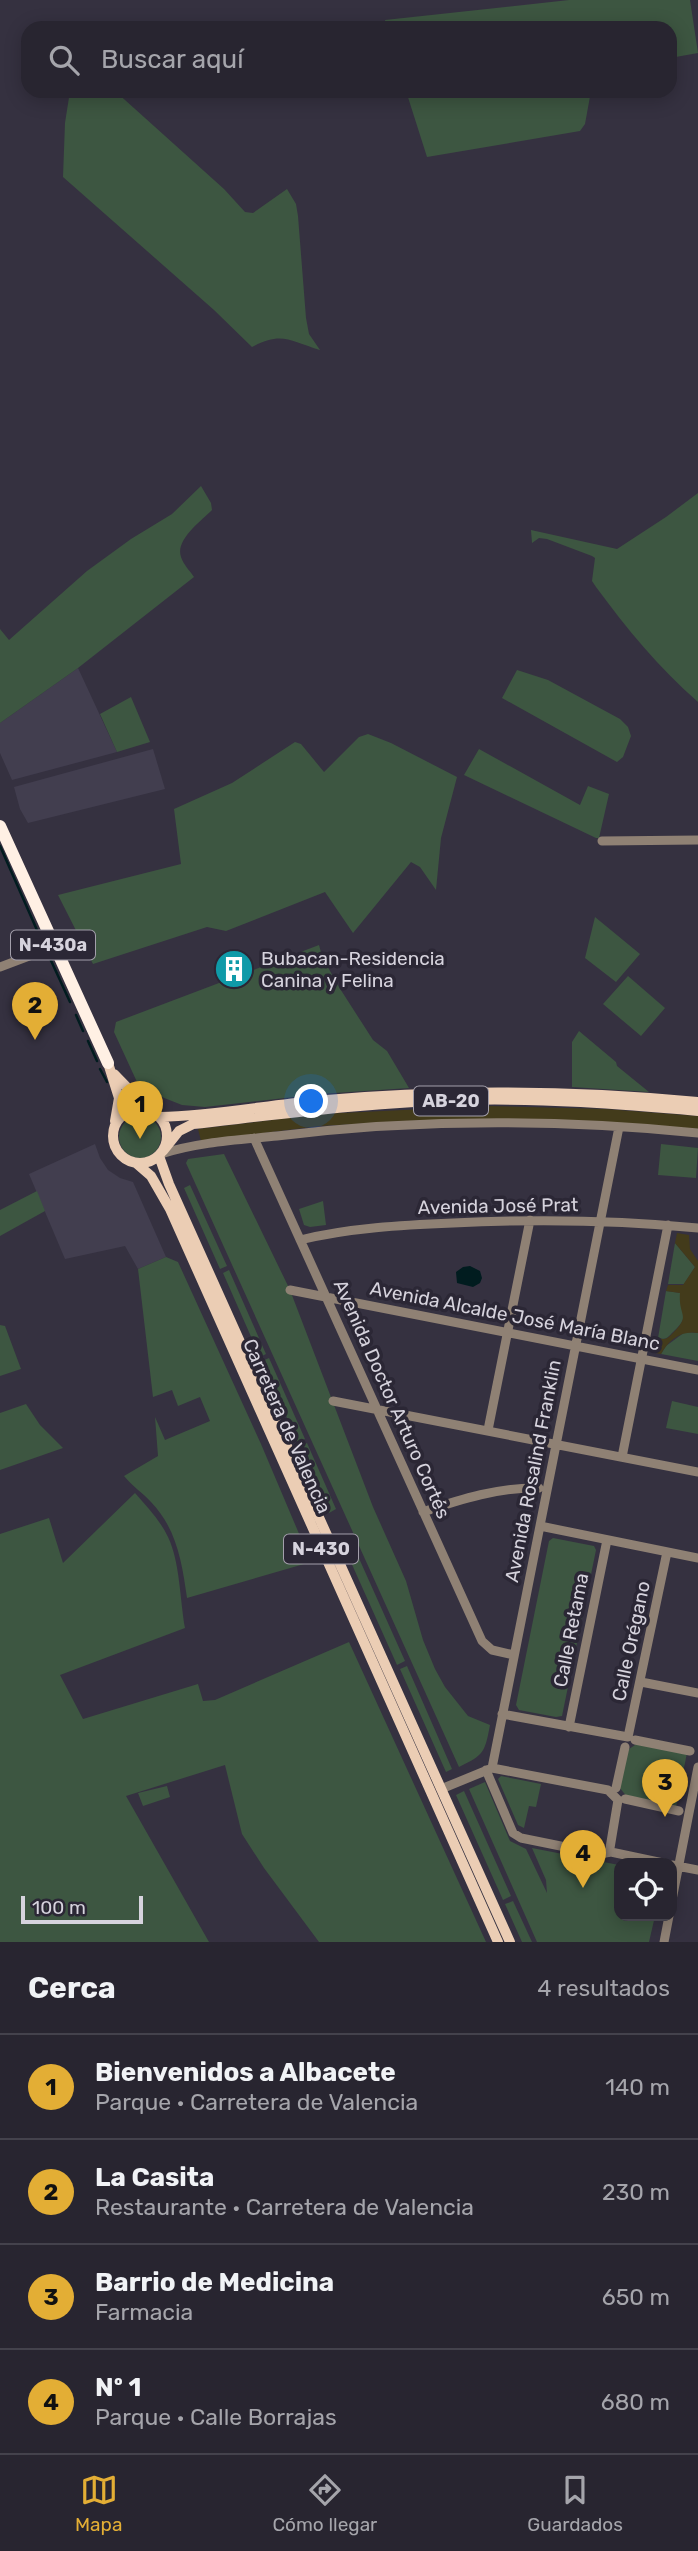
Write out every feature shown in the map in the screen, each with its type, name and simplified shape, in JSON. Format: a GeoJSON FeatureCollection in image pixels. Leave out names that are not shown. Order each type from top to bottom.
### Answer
{"type":"FeatureCollection","features":[{"type":"Feature","properties":{"kind":"highway","name":"N-430a"},"geometry":{"type":"LineString","coordinates":[[0,826],[108,1063]]}},
{"type":"Feature","properties":{"kind":"main road"},"geometry":{"type":"LineString","coordinates":[[108,1063],[122,1083],[149,1110],[160,1117],[168,1134],[161,1154],[152,1161],[136,1163],[122,1157],[118,1152],[113,1131],[119,1098],[108,1063]]}},
{"type":"Feature","properties":{"kind":"main road","name":"AB-20"},"geometry":{"type":"LineString","coordinates":[[160,1117],[314,1101],[448,1093],[627,1096],[698,1102]]}},
{"type":"Feature","properties":{"kind":"main road","name":"AB-20"},"geometry":{"type":"LineString","coordinates":[[161,1154],[179,1131],[193,1124],[293,1112],[465,1100],[572,1102],[698,1111]]}},
{"type":"Feature","properties":{"kind":"main road"},"geometry":{"type":"LineString","coordinates":[[113,1131],[122,1115],[130,1110],[149,1110]]}},
{"type":"Feature","properties":{"kind":"main road","name":"Carretera de Valencia"},"geometry":{"type":"LineString","coordinates":[[161,1154],[171,1189],[510,1942]]}},
{"type":"Feature","properties":{"kind":"main road","name":"Carretera de Valencia"},"geometry":{"type":"LineString","coordinates":[[136,1163],[151,1176],[170,1209],[498,1942]]}},
{"type":"Feature","properties":{"kind":"street"},"geometry":{"type":"LineString","coordinates":[[602,841],[698,840]]}},
{"type":"Feature","properties":{"kind":"street"},"geometry":{"type":"LineString","coordinates":[[0,967],[53,947]]}},
{"type":"Feature","properties":{"kind":"street"},"geometry":{"type":"LineString","coordinates":[[161,1154],[254,1138],[390,1126],[552,1123],[698,1133]]}},
{"type":"Feature","properties":{"kind":"street","name":"Avenida Rosalind Franklin"},"geometry":{"type":"LineString","coordinates":[[489,1769],[619,1127]]}},
{"type":"Feature","properties":{"kind":"street","name":"Avenida Doctor Arturo Cortés"},"geometry":{"type":"LineString","coordinates":[[254,1138],[482,1641],[492,1650],[514,1655]]}},
{"type":"Feature","properties":{"kind":"street"},"geometry":{"type":"LineString","coordinates":[[488,1430],[530,1220]]}},
{"type":"Feature","properties":{"kind":"street","name":"Avenida José Prat"},"geometry":{"type":"LineString","coordinates":[[300,1240],[323,1234],[413,1225],[530,1220],[698,1228]]}},
{"type":"Feature","properties":{"kind":"street"},"geometry":{"type":"LineString","coordinates":[[622,1457],[668,1225]]}},
{"type":"Feature","properties":{"kind":"street","name":"Avenida Alcalde José María Blanc"},"geometry":{"type":"LineString","coordinates":[[290,1290],[698,1370]]}},
{"type":"Feature","properties":{"kind":"street"},"geometry":{"type":"LineString","coordinates":[[333,1401],[698,1472]]}},
{"type":"Feature","properties":{"kind":"street"},"geometry":{"type":"LineString","coordinates":[[423,1512],[482,1495],[539,1488]]}},
{"type":"Feature","properties":{"kind":"street"},"geometry":{"type":"LineString","coordinates":[[540,1526],[698,1558]]}},
{"type":"Feature","properties":{"kind":"street","name":"Calle Retama"},"geometry":{"type":"LineString","coordinates":[[569,1727],[607,1540]]}},
{"type":"Feature","properties":{"kind":"street","name":"Calle Orégano"},"geometry":{"type":"LineString","coordinates":[[616,1788],[629,1741],[667,1552]]}},
{"type":"Feature","properties":{"kind":"street"},"geometry":{"type":"LineString","coordinates":[[641,1682],[698,1693]]}},
{"type":"Feature","properties":{"kind":"street"},"geometry":{"type":"LineString","coordinates":[[502,1714],[690,1751]]}},
{"type":"Feature","properties":{"kind":"street"},"geometry":{"type":"LineString","coordinates":[[677,1858],[698,1767]]}},
{"type":"Feature","properties":{"kind":"street"},"geometry":{"type":"LineString","coordinates":[[441,1790],[489,1769],[608,1790],[621,1800],[679,1811]]}},
{"type":"Feature","properties":{"kind":"street"},"geometry":{"type":"LineString","coordinates":[[489,1769],[513,1833],[520,1838],[600,1854],[611,1852],[639,1858]]}},
{"type":"Feature","properties":{"kind":"street"},"geometry":{"type":"LineString","coordinates":[[611,1852],[621,1800]]}},
{"type":"Feature","properties":{"kind":"street"},"geometry":{"type":"LineString","coordinates":[[677,1866],[698,1870]]}},
{"type":"Feature","properties":{"kind":"street"},"geometry":{"type":"LineString","coordinates":[[664,1942],[668,1921]]}},
{"type":"Feature","properties":{"kind":"shaded area"},"geometry":{"type":"Polygon","coordinates":[[[78,668],[117,752],[12,780],[0,753],[0,723],[78,668]]]}},
{"type":"Feature","properties":{"kind":"shaded area"},"geometry":{"type":"Polygon","coordinates":[[[153,749],[165,789],[28,823],[20,809],[14,787],[153,749]]]}},
{"type":"Feature","properties":{"kind":"shaded area"},"geometry":{"type":"Polygon","coordinates":[[[95,1144],[108,1170],[133,1182],[166,1257],[138,1269],[125,1246],[65,1259],[29,1174],[95,1144]]]}},
{"type":"Feature","properties":{"kind":"shaded area"},"geometry":{"type":"Polygon","coordinates":[[[470,1266],[480,1271],[480,1283],[473,1287],[457,1283],[456,1272],[470,1266]]]}},
{"type":"Feature","properties":{"kind":"green space"},"geometry":{"type":"Polygon","coordinates":[[[569,0],[690,0],[698,53],[677,57],[677,21],[385,20],[569,0]]]}},
{"type":"Feature","properties":{"kind":"green space"},"geometry":{"type":"Polygon","coordinates":[[[69,98],[123,98],[224,189],[245,212],[253,213],[287,189],[296,204],[298,216],[309,334],[320,350],[286,339],[271,339],[252,347],[63,177],[69,98]]]}},
{"type":"Feature","properties":{"kind":"green space"},"geometry":{"type":"Polygon","coordinates":[[[408,98],[590,98],[585,124],[580,131],[427,157],[408,98]]]}},
{"type":"Feature","properties":{"kind":"green space"},"geometry":{"type":"Polygon","coordinates":[[[201,486],[212,510],[190,531],[180,551],[183,562],[194,577],[78,668],[0,723],[0,629],[9,640],[87,571],[172,514],[201,486]]]}},
{"type":"Feature","properties":{"kind":"green space"},"geometry":{"type":"Polygon","coordinates":[[[698,493],[698,702],[644,648],[596,587],[592,581],[595,558],[547,539],[539,538],[532,543],[531,530],[617,549],[698,493]]]}},
{"type":"Feature","properties":{"kind":"green space"},"geometry":{"type":"Polygon","coordinates":[[[517,670],[548,680],[620,719],[628,727],[631,736],[623,757],[617,762],[502,698],[517,670]]]}},
{"type":"Feature","properties":{"kind":"green space"},"geometry":{"type":"Polygon","coordinates":[[[131,697],[150,742],[117,752],[100,714],[131,697]]]}},
{"type":"Feature","properties":{"kind":"green space"},"geometry":{"type":"Polygon","coordinates":[[[368,734],[457,777],[441,838],[436,890],[420,867],[411,862],[353,933],[325,892],[226,931],[207,927],[93,964],[58,895],[181,864],[174,809],[232,783],[295,742],[301,744],[324,772],[359,737],[368,734]]]}},
{"type":"Feature","properties":{"kind":"green space"},"geometry":{"type":"Polygon","coordinates":[[[479,749],[580,805],[588,786],[609,794],[599,838],[464,775],[479,749]]]}},
{"type":"Feature","properties":{"kind":"green space"},"geometry":{"type":"Polygon","coordinates":[[[595,917],[640,954],[616,982],[585,958],[595,917]]]}},
{"type":"Feature","properties":{"kind":"green space"},"geometry":{"type":"Polygon","coordinates":[[[319,945],[337,984],[373,1040],[387,1051],[409,1088],[320,1094],[205,1107],[182,1105],[144,1090],[137,1082],[114,1032],[116,1022],[319,945]]]}},
{"type":"Feature","properties":{"kind":"green space"},"geometry":{"type":"Polygon","coordinates":[[[628,976],[665,1008],[641,1036],[603,1004],[628,976]]]}},
{"type":"Feature","properties":{"kind":"green space"},"geometry":{"type":"Polygon","coordinates":[[[579,1031],[649,1092],[572,1087],[572,1042],[579,1031]]]}},
{"type":"Feature","properties":{"kind":"green space"},"geometry":{"type":"Polygon","coordinates":[[[140,1116],[155,1122],[161,1137],[155,1152],[140,1158],[125,1152],[119,1137],[125,1122],[140,1116]]]}},
{"type":"Feature","properties":{"kind":"green space"},"geometry":{"type":"Polygon","coordinates":[[[661,1144],[698,1148],[696,1178],[658,1175],[661,1144]]]}},
{"type":"Feature","properties":{"kind":"green space"},"geometry":{"type":"Polygon","coordinates":[[[224,1154],[290,1290],[373,1507],[406,1581],[423,1640],[435,1669],[445,1687],[468,1716],[490,1725],[482,1752],[459,1767],[186,1163],[188,1159],[224,1154]]]}},
{"type":"Feature","properties":{"kind":"green space"},"geometry":{"type":"Polygon","coordinates":[[[190,1185],[227,1266],[220,1269],[184,1188],[190,1185]]]}},
{"type":"Feature","properties":{"kind":"green space"},"geometry":{"type":"Polygon","coordinates":[[[37,1191],[45,1211],[0,1236],[0,1210],[37,1191]]]}},
{"type":"Feature","properties":{"kind":"green space"},"geometry":{"type":"Polygon","coordinates":[[[323,1201],[326,1225],[304,1225],[299,1209],[323,1201]]]}},
{"type":"Feature","properties":{"kind":"green space"},"geometry":{"type":"Polygon","coordinates":[[[675,1243],[695,1267],[684,1284],[668,1284],[675,1243]]]}},
{"type":"Feature","properties":{"kind":"green space"},"geometry":{"type":"Polygon","coordinates":[[[166,1257],[178,1262],[261,1444],[311,1562],[187,1598],[177,1547],[167,1523],[151,1502],[124,1476],[158,1456],[155,1417],[165,1440],[210,1421],[200,1397],[178,1406],[172,1390],[153,1397],[138,1269],[166,1257]]]}},
{"type":"Feature","properties":{"kind":"green space"},"geometry":{"type":"Polygon","coordinates":[[[229,1270],[266,1354],[260,1357],[223,1273],[229,1270]]]}},
{"type":"Feature","properties":{"kind":"green space"},"geometry":{"type":"Polygon","coordinates":[[[666,1291],[681,1293],[684,1315],[678,1327],[663,1339],[658,1338],[666,1291]]]}},
{"type":"Feature","properties":{"kind":"green space"},"geometry":{"type":"Polygon","coordinates":[[[0,1325],[5,1326],[21,1369],[0,1376],[0,1325]]]}},
{"type":"Feature","properties":{"kind":"green space"},"geometry":{"type":"Polygon","coordinates":[[[685,1332],[698,1333],[698,1361],[661,1354],[666,1346],[685,1332]]]}},
{"type":"Feature","properties":{"kind":"green space"},"geometry":{"type":"Polygon","coordinates":[[[269,1358],[305,1439],[298,1443],[262,1361],[269,1358]]]}},
{"type":"Feature","properties":{"kind":"green space"},"geometry":{"type":"Polygon","coordinates":[[[672,1401],[698,1407],[698,1434],[666,1428],[672,1401]]]}},
{"type":"Feature","properties":{"kind":"green space"},"geometry":{"type":"Polygon","coordinates":[[[26,1404],[40,1425],[63,1448],[0,1470],[0,1413],[26,1404]]]}},
{"type":"Feature","properties":{"kind":"green space"},"geometry":{"type":"Polygon","coordinates":[[[307,1443],[336,1509],[329,1513],[300,1446],[307,1443]]]}},
{"type":"Feature","properties":{"kind":"green space"},"geometry":{"type":"Polygon","coordinates":[[[135,1493],[161,1525],[172,1547],[185,1628],[60,1675],[83,1719],[198,1684],[203,1701],[215,1700],[349,1642],[486,1942],[319,1942],[242,1834],[225,1765],[126,1796],[209,1942],[0,1942],[0,1534],[49,1518],[63,1563],[135,1493]]]}},
{"type":"Feature","properties":{"kind":"green space"},"geometry":{"type":"Polygon","coordinates":[[[349,1536],[405,1661],[397,1665],[341,1540],[349,1536]]]}},
{"type":"Feature","properties":{"kind":"green space"},"geometry":{"type":"Polygon","coordinates":[[[553,1538],[594,1546],[596,1550],[562,1716],[556,1717],[519,1710],[516,1705],[549,1541],[553,1538]]]}},
{"type":"Feature","properties":{"kind":"green space"},"geometry":{"type":"Polygon","coordinates":[[[407,1666],[452,1769],[446,1772],[400,1669],[407,1666]]]}},
{"type":"Feature","properties":{"kind":"green space"},"geometry":{"type":"Polygon","coordinates":[[[638,1743],[687,1753],[676,1807],[628,1798],[619,1787],[626,1751],[638,1743]]]}},
{"type":"Feature","properties":{"kind":"green space"},"geometry":{"type":"Polygon","coordinates":[[[501,1776],[541,1784],[536,1807],[529,1806],[524,1828],[518,1825],[498,1779],[501,1776]]]}},
{"type":"Feature","properties":{"kind":"green space"},"geometry":{"type":"Polygon","coordinates":[[[485,1782],[510,1841],[526,1849],[547,1893],[546,1880],[532,1848],[614,1864],[614,1921],[654,1921],[649,1942],[537,1942],[469,1789],[485,1782]]]}},
{"type":"Feature","properties":{"kind":"green space"},"geometry":{"type":"Polygon","coordinates":[[[167,1786],[170,1797],[143,1806],[138,1793],[167,1786]]]}},
{"type":"Feature","properties":{"kind":"green space"},"geometry":{"type":"Polygon","coordinates":[[[464,1791],[511,1896],[503,1900],[456,1795],[464,1791]]]}},
{"type":"Feature","properties":{"kind":"green space"},"geometry":{"type":"Polygon","coordinates":[[[513,1901],[532,1942],[522,1942],[505,1904],[513,1901]]]}},
{"type":"Feature","properties":{"kind":"sand"},"geometry":{"type":"Polygon","coordinates":[[[486,1106],[605,1109],[698,1116],[698,1129],[566,1120],[431,1120],[319,1126],[201,1141],[198,1129],[321,1114],[486,1106]]]}},
{"type":"Feature","properties":{"kind":"sand"},"geometry":{"type":"Polygon","coordinates":[[[677,1233],[689,1235],[690,1249],[698,1261],[698,1333],[692,1332],[677,1337],[661,1354],[655,1353],[658,1338],[669,1337],[683,1319],[680,1293],[666,1291],[668,1285],[683,1285],[695,1267],[675,1243],[677,1233]]]}},
{"type":"Feature","properties":{"kind":"waterway"},"geometry":{"type":"LineString","coordinates":[[0,846],[44,946]]}},
{"type":"Feature","properties":{"kind":"waterway"},"geometry":{"type":"LineString","coordinates":[[48,954],[70,1002]]}},
{"type":"Feature","properties":{"kind":"waterway"},"geometry":{"type":"LineString","coordinates":[[76,1015],[83,1031]]}},
{"type":"Feature","properties":{"kind":"waterway"},"geometry":{"type":"LineString","coordinates":[[88,1041],[97,1061]]}},
{"type":"Feature","properties":{"kind":"waterway"},"geometry":{"type":"LineString","coordinates":[[100,1069],[107,1082]]}},
{"type":"Feature","properties":{"kind":"place","name":"Bubacan-Residencia Canina y Felina"},"geometry":{"type":"Point","coordinates":[234,969]}},
{"type":"Feature","properties":{"kind":"place","name":"La Casita"},"geometry":{"type":"Point","coordinates":[35,1040]}},
{"type":"Feature","properties":{"kind":"place","name":"Bienvenidos a Albacete"},"geometry":{"type":"Point","coordinates":[140,1139]}},
{"type":"Feature","properties":{"kind":"place","name":"Barrio de Medicina"},"geometry":{"type":"Point","coordinates":[665,1817]}},
{"type":"Feature","properties":{"kind":"place","name":"Nº 1"},"geometry":{"type":"Point","coordinates":[583,1888]}}]}
